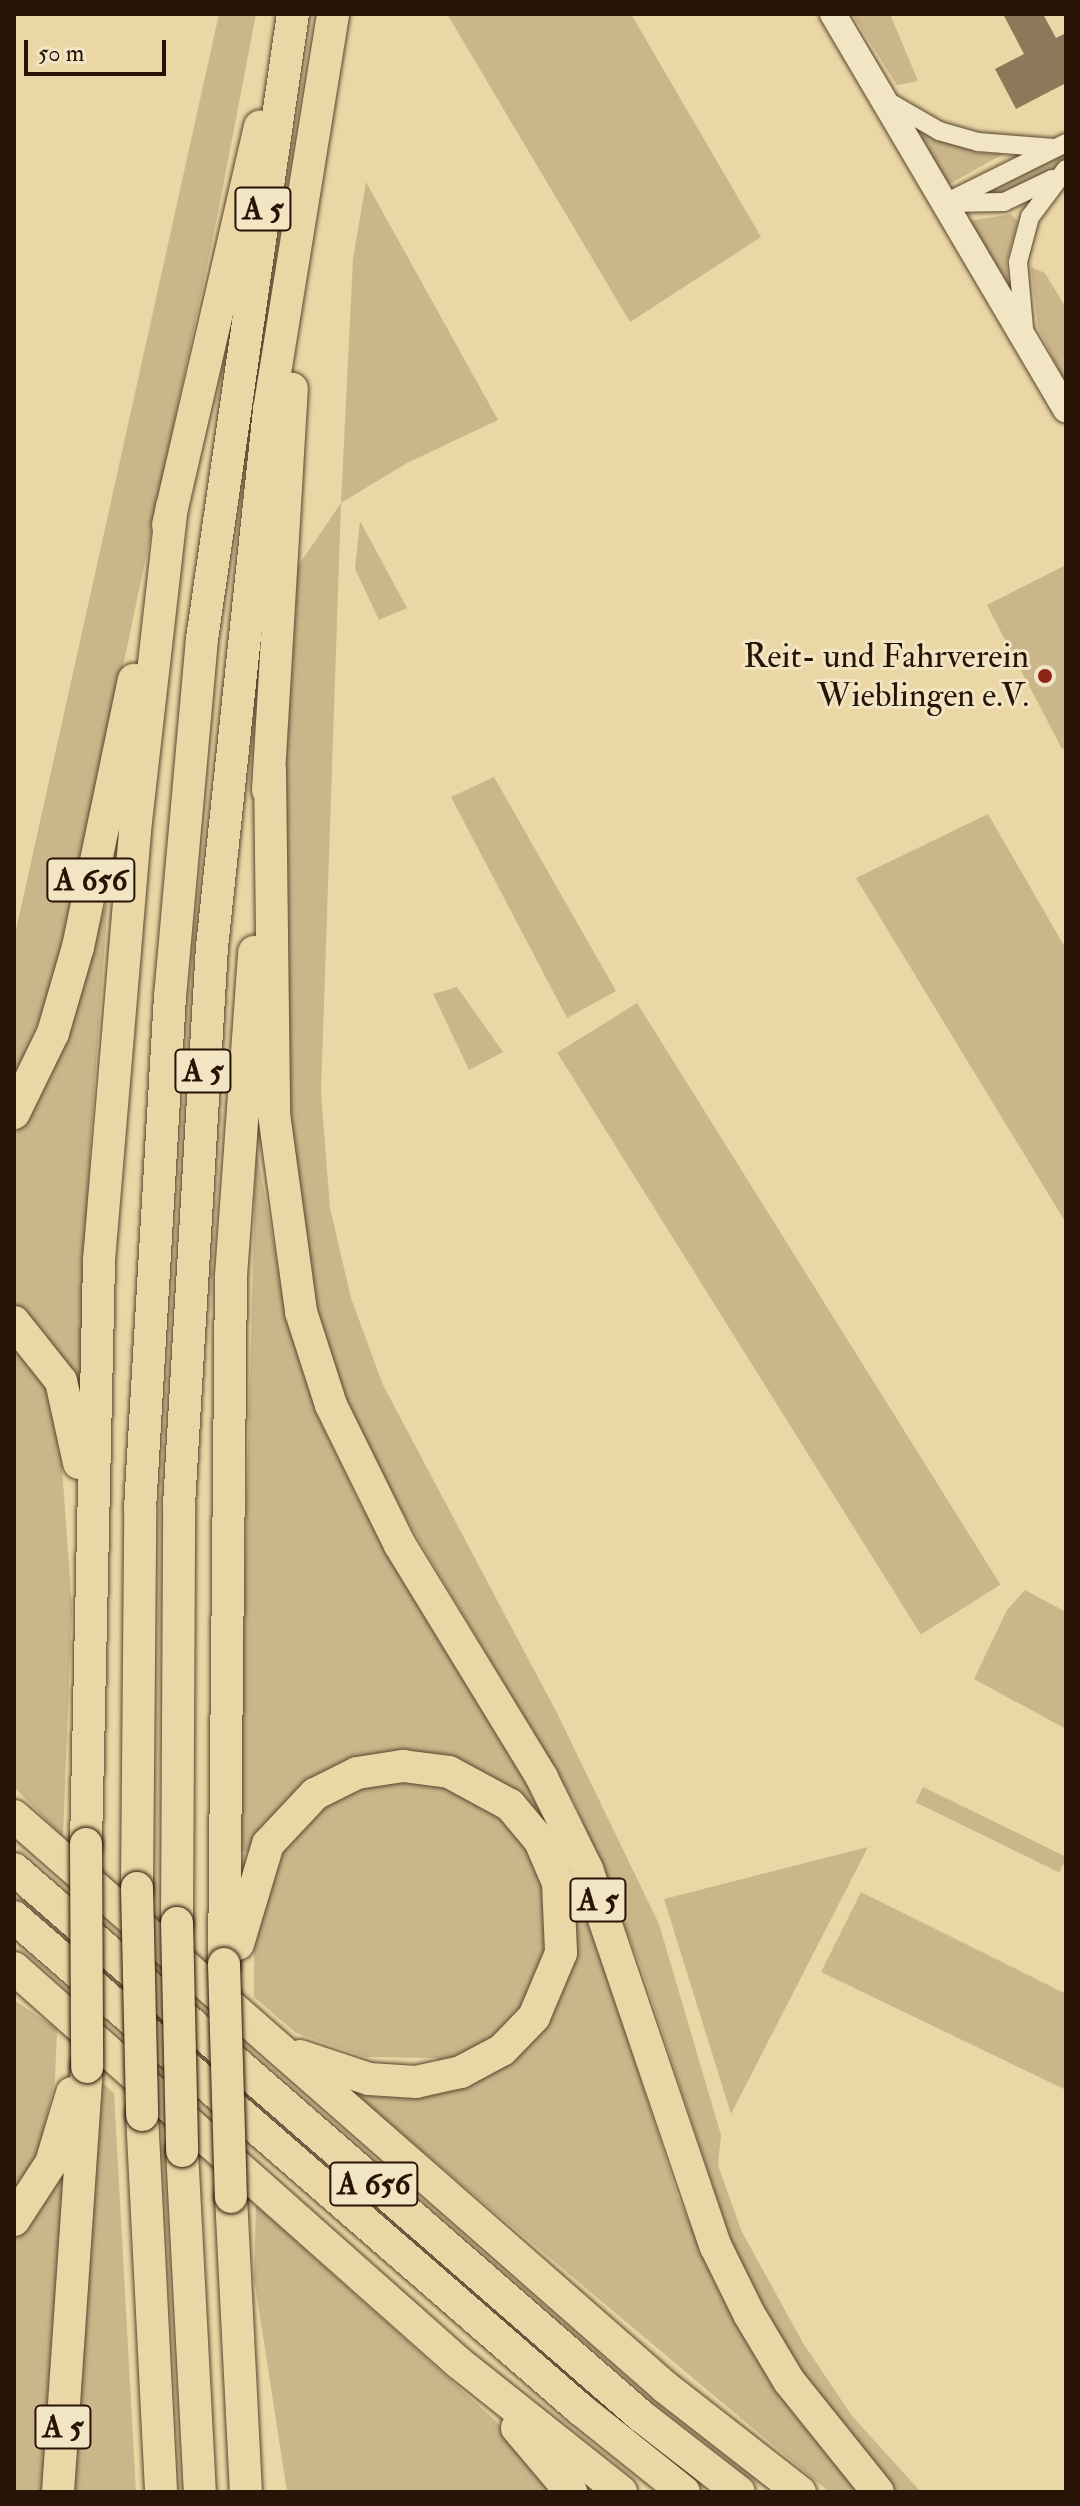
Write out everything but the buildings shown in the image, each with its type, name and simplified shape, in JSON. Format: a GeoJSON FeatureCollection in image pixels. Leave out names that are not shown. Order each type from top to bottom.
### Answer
{"type":"FeatureCollection","features":[{"type":"Feature","properties":{"kind":"highway","name":"A 5"},"geometry":{"type":"LineString","coordinates":[[200,2492],[182,2151],[177,1923],[179,1505],[212,947],[246,596],[297,223],[333,14]]}},
{"type":"Feature","properties":{"kind":"highway","name":"A 5"},"geometry":{"type":"LineString","coordinates":[[161,2492],[142,2115],[137,1888],[140,1509],[170,997],[202,639],[292,19]]}},
{"type":"Feature","properties":{"kind":"highway"},"geometry":{"type":"LineString","coordinates":[[14,2220],[51,2163],[82,2063],[77,2013],[86,1844],[100,1244],[135,830],[172,507],[242,183],[292,19]]}},
{"type":"Feature","properties":{"kind":"highway","name":"A 5"},"geometry":{"type":"LineString","coordinates":[[231,1969],[231,1276],[302,295],[297,223]]}},
{"type":"Feature","properties":{"kind":"highway","name":"A 656"},"geometry":{"type":"LineString","coordinates":[[14,1113],[53,1033],[78,947],[172,507]]}},
{"type":"Feature","properties":{"kind":"highway","name":"A 5"},"geometry":{"type":"LineString","coordinates":[[270,770],[274,1114],[301,1312],[331,1405],[400,1545],[542,1778],[587,1869],[711,2233],[749,2314],[789,2381],[878,2492]]}},
{"type":"Feature","properties":{"kind":"highway"},"geometry":{"type":"LineString","coordinates":[[14,1322],[49,1360],[69,1403],[91,1578]]}},
{"type":"Feature","properties":{"kind":"highway"},"geometry":{"type":"LineString","coordinates":[[246,2492],[237,2394],[227,2023],[231,1969],[242,1918],[268,1844],[315,1794],[357,1773],[403,1766],[471,1780],[526,1822],[551,1861],[563,1918],[555,1975],[534,2017],[482,2063],[439,2079],[392,2082],[323,2066],[262,2035]]}},
{"type":"Feature","properties":{"kind":"highway"},"geometry":{"type":"LineString","coordinates":[[14,1816],[665,2387],[800,2492]]}},
{"type":"Feature","properties":{"kind":"highway","name":"A 656"},"geometry":{"type":"LineString","coordinates":[[14,1869],[641,2416],[739,2492]]}},
{"type":"Feature","properties":{"kind":"highway","name":"A 656"},"geometry":{"type":"LineString","coordinates":[[14,1917],[580,2409],[684,2492]]}},
{"type":"Feature","properties":{"kind":"highway"},"geometry":{"type":"LineString","coordinates":[[14,1968],[77,2013],[459,2363],[621,2492]]}},
{"type":"Feature","properties":{"kind":"highway"},"geometry":{"type":"LineString","coordinates":[[14,1984],[77,2013]]}},
{"type":"Feature","properties":{"kind":"highway","name":"A 5"},"geometry":{"type":"LineString","coordinates":[[58,2492],[82,2063]]}},
{"type":"Feature","properties":{"kind":"highway"},"geometry":{"type":"LineString","coordinates":[[459,2363],[571,2492]]}},
{"type":"Feature","properties":{"kind":"highway"},"geometry":{"type":"LineString","coordinates":[[237,2394],[259,2492]]}},
{"type":"Feature","properties":{"kind":"main road"},"geometry":{"type":"LineString","coordinates":[[833,14],[889,102],[1066,410]]}},
{"type":"Feature","properties":{"kind":"street"},"geometry":{"type":"LineString","coordinates":[[889,102],[939,131],[965,139],[1060,145]]}},
{"type":"Feature","properties":{"kind":"street"},"geometry":{"type":"LineString","coordinates":[[945,203],[1060,145]]}},
{"type":"Feature","properties":{"kind":"street"},"geometry":{"type":"LineString","coordinates":[[945,203],[1004,202],[1061,173]]}},
{"type":"Feature","properties":{"kind":"street"},"geometry":{"type":"LineString","coordinates":[[1027,346],[1018,262],[1030,217],[1061,173]]}},
{"type":"Feature","properties":{"kind":"shaded area"},"geometry":{"type":"Polygon","coordinates":[[[219,14],[256,14],[217,218],[58,977],[14,1079],[14,939],[219,14]]]}},
{"type":"Feature","properties":{"kind":"shaded area"},"geometry":{"type":"Polygon","coordinates":[[[447,14],[631,14],[761,237],[630,322],[447,14]]]}},
{"type":"Feature","properties":{"kind":"shaded area"},"geometry":{"type":"Polygon","coordinates":[[[852,14],[890,14],[918,81],[897,85],[852,14]]]}},
{"type":"Feature","properties":{"kind":"shaded area"},"geometry":{"type":"Polygon","coordinates":[[[924,131],[979,153],[1003,154],[948,185],[921,137],[924,131]]]}},
{"type":"Feature","properties":{"kind":"shaded area"},"geometry":{"type":"Polygon","coordinates":[[[1066,147],[1066,162],[995,197],[992,188],[1066,147]]]}},
{"type":"Feature","properties":{"kind":"shaded area"},"geometry":{"type":"Polygon","coordinates":[[[366,182],[498,420],[407,463],[341,503],[353,259],[366,182]]]}},
{"type":"Feature","properties":{"kind":"shaded area"},"geometry":{"type":"Polygon","coordinates":[[[1011,214],[1018,221],[1006,263],[1010,291],[969,221],[1011,214]]]}},
{"type":"Feature","properties":{"kind":"shaded area"},"geometry":{"type":"Polygon","coordinates":[[[1031,267],[1045,273],[1066,308],[1066,384],[1038,328],[1031,267]]]}},
{"type":"Feature","properties":{"kind":"shaded area"},"geometry":{"type":"Polygon","coordinates":[[[341,503],[321,1092],[330,1208],[351,1298],[383,1385],[557,1713],[659,1924],[721,2135],[718,2165],[741,2230],[803,2343],[852,2416],[921,2492],[896,2492],[887,2483],[794,2364],[763,2306],[733,2247],[640,1964],[575,1803],[396,1501],[346,1401],[314,1302],[285,1098],[285,782],[298,566],[341,503]]]}},
{"type":"Feature","properties":{"kind":"shaded area"},"geometry":{"type":"Polygon","coordinates":[[[360,521],[407,608],[379,620],[355,569],[360,521]]]}},
{"type":"Feature","properties":{"kind":"shaded area","name":"Reit- und Fahrverein Wieblingen e.V."},"geometry":{"type":"Polygon","coordinates":[[[1066,565],[1066,747],[1062,749],[987,605],[1066,565]]]}},
{"type":"Feature","properties":{"kind":"shaded area"},"geometry":{"type":"Polygon","coordinates":[[[494,777],[616,991],[567,1018],[451,797],[494,777]]]}},
{"type":"Feature","properties":{"kind":"shaded area"},"geometry":{"type":"Polygon","coordinates":[[[988,814],[1066,949],[1066,1223],[856,878],[988,814]]]}},
{"type":"Feature","properties":{"kind":"shaded area"},"geometry":{"type":"Polygon","coordinates":[[[108,899],[91,1134],[81,1394],[46,1335],[22,1309],[14,1329],[14,1136],[42,1090],[108,899]]]}},
{"type":"Feature","properties":{"kind":"shaded area"},"geometry":{"type":"Polygon","coordinates":[[[457,987],[503,1052],[469,1070],[433,994],[457,987]]]}},
{"type":"Feature","properties":{"kind":"shaded area"},"geometry":{"type":"Polygon","coordinates":[[[637,1003],[1001,1585],[921,1635],[557,1053],[637,1003]]]}},
{"type":"Feature","properties":{"kind":"shaded area"},"geometry":{"type":"Polygon","coordinates":[[[256,1146],[288,1323],[320,1420],[358,1500],[551,1825],[585,1903],[678,2197],[725,2300],[861,2492],[829,2492],[341,2083],[448,2088],[437,2058],[366,2057],[296,2033],[254,1997],[254,1950],[265,1888],[250,1853],[241,1850],[240,1758],[256,1146]]]}},
{"type":"Feature","properties":{"kind":"shaded area"},"geometry":{"type":"Polygon","coordinates":[[[14,1343],[44,1379],[58,1411],[72,1608],[63,1837],[14,1787],[14,1343]]]}},
{"type":"Feature","properties":{"kind":"shaded area"},"geometry":{"type":"Polygon","coordinates":[[[1025,1590],[1066,1612],[1066,1729],[974,1679],[1007,1610],[1025,1590]]]}},
{"type":"Feature","properties":{"kind":"shaded area"},"geometry":{"type":"Polygon","coordinates":[[[923,1787],[1066,1857],[1059,1872],[916,1802],[923,1787]]]}},
{"type":"Feature","properties":{"kind":"shaded area"},"geometry":{"type":"Polygon","coordinates":[[[868,1847],[731,2114],[664,1899],[868,1847]]]}},
{"type":"Feature","properties":{"kind":"shaded area"},"geometry":{"type":"Polygon","coordinates":[[[861,1892],[1066,1994],[1066,2090],[821,1972],[861,1892]]]}},
{"type":"Feature","properties":{"kind":"shaded area"},"geometry":{"type":"Polygon","coordinates":[[[14,2000],[57,2029],[55,2080],[37,2159],[14,2194],[14,2000]]]}},
{"type":"Feature","properties":{"kind":"shaded area"},"geometry":{"type":"Polygon","coordinates":[[[95,2077],[114,2093],[136,2492],[68,2492],[95,2077]]]}},
{"type":"Feature","properties":{"kind":"shaded area"},"geometry":{"type":"Polygon","coordinates":[[[67,2169],[43,2492],[14,2492],[14,2236],[67,2169]]]}},
{"type":"Feature","properties":{"kind":"shaded area"},"geometry":{"type":"Polygon","coordinates":[[[256,2205],[496,2421],[554,2492],[287,2492],[254,2278],[256,2205]]]}},
{"type":"Feature","properties":{"kind":"place","name":"Reit- und Fahrverein Wieblingen e.V."},"geometry":{"type":"Point","coordinates":[1045,676]}}]}
